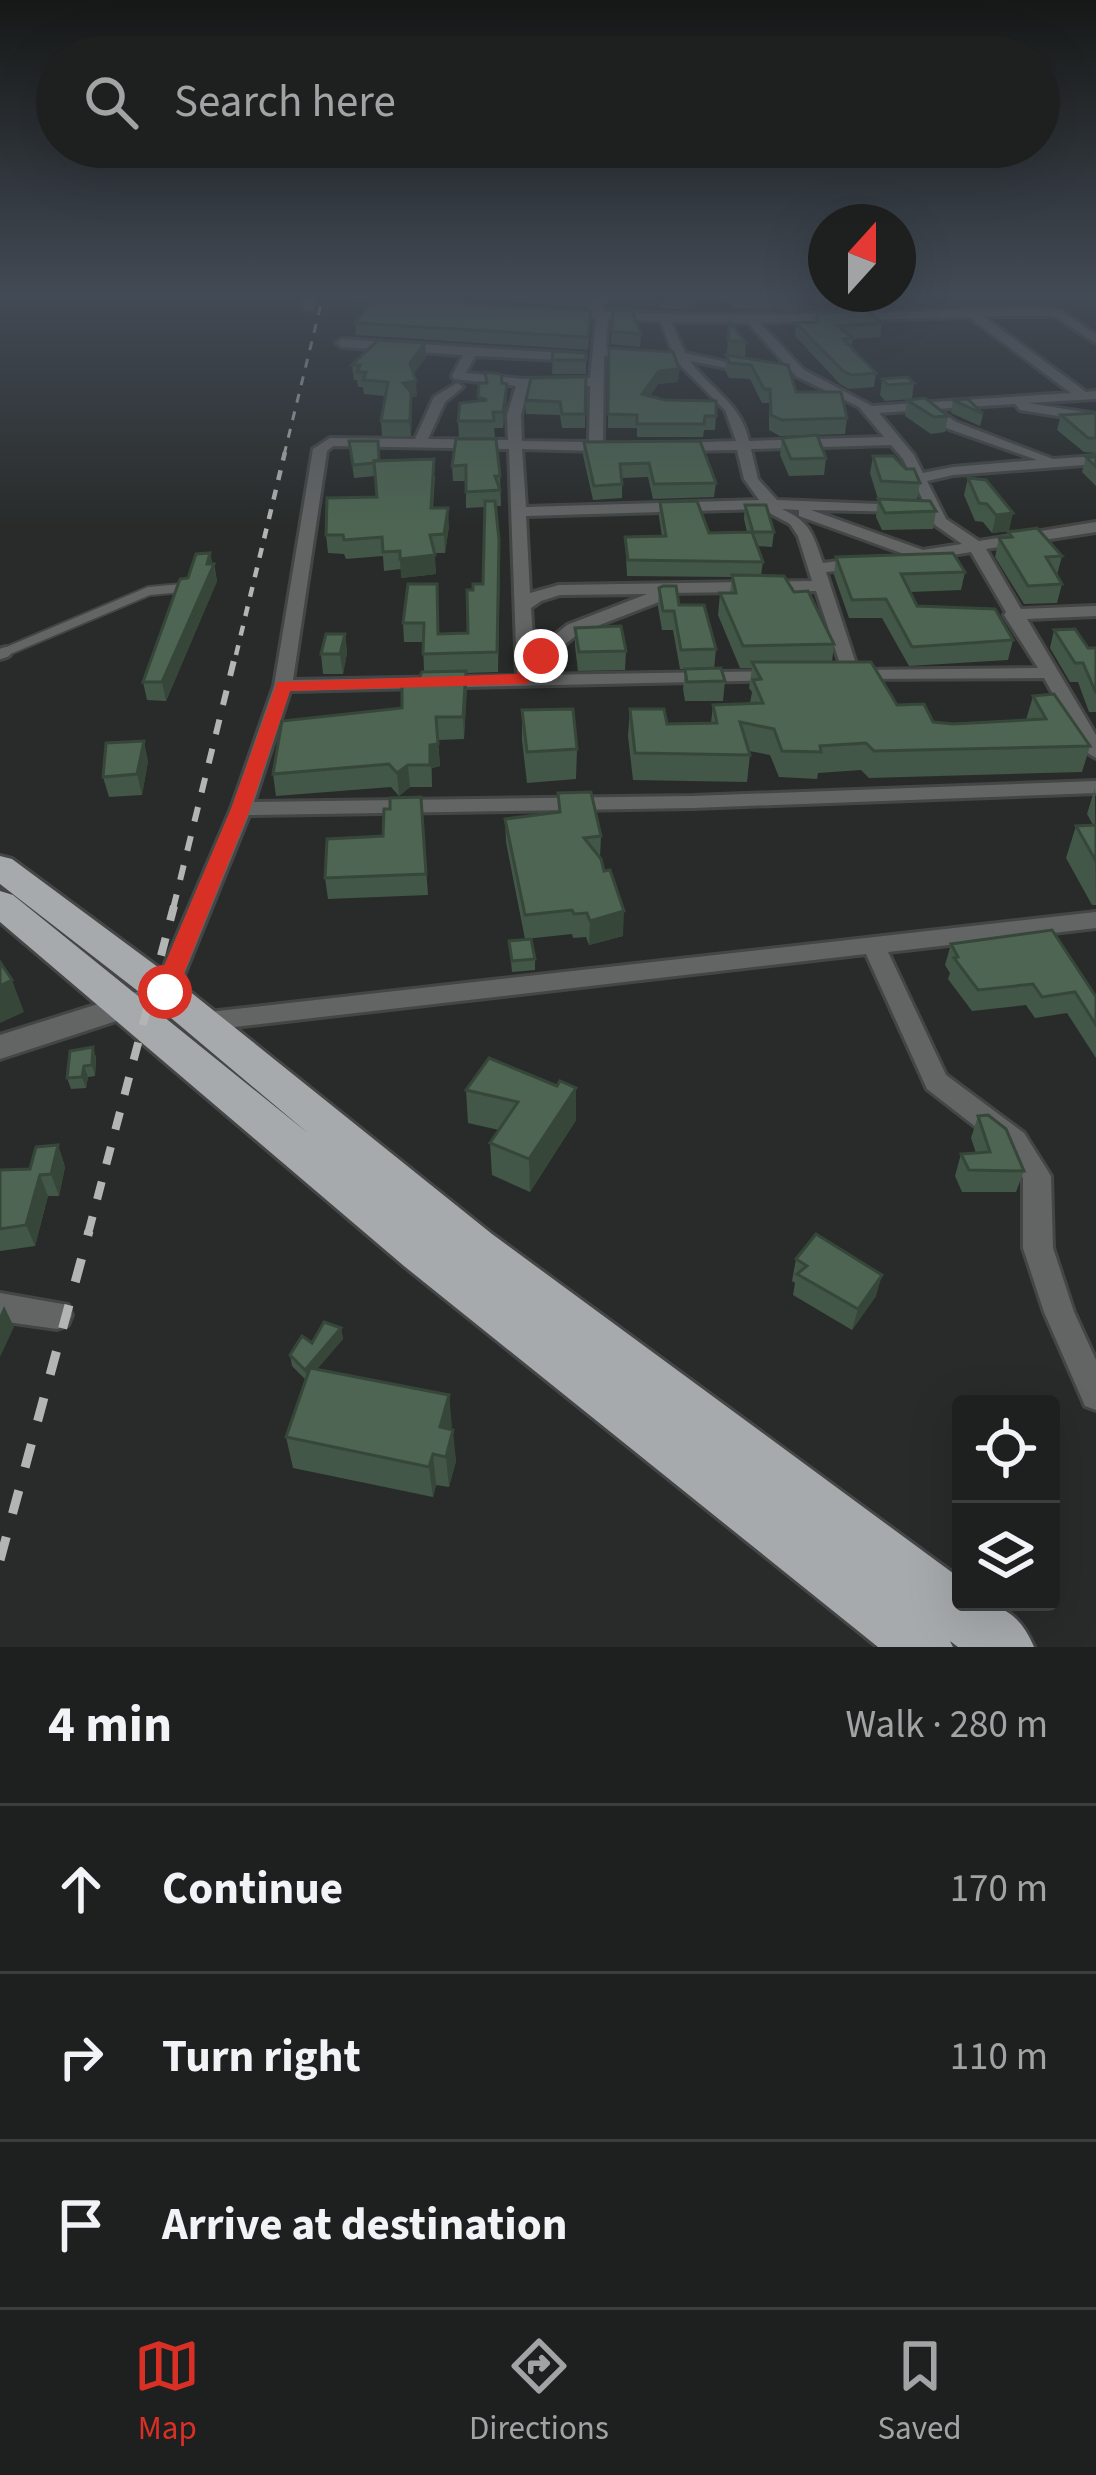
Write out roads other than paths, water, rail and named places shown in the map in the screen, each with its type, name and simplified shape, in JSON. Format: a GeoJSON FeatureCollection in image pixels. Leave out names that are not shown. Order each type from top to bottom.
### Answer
{"type":"FeatureCollection","features":[{"type":"Feature","properties":{"kind":"highway"},"geometry":{"type":"LineString","coordinates":[[0,867],[420,1252],[879,1630],[924,1647]]}},
{"type":"Feature","properties":{"kind":"highway"},"geometry":{"type":"LineString","coordinates":[[0,903],[146,1000],[200,1022],[493,1261],[1005,1647]]}},
{"type":"Feature","properties":{"kind":"street"},"geometry":{"type":"LineString","coordinates":[[460,373],[523,383],[596,382]]}},
{"type":"Feature","properties":{"kind":"street"},"geometry":{"type":"LineString","coordinates":[[596,373],[596,447]]}},
{"type":"Feature","properties":{"kind":"street"},"geometry":{"type":"LineString","coordinates":[[698,373],[719,393],[740,428],[739,445],[748,474],[765,505]]}},
{"type":"Feature","properties":{"kind":"street"},"geometry":{"type":"LineString","coordinates":[[796,373],[868,410],[895,441],[950,532],[976,546],[1096,752]]}},
{"type":"Feature","properties":{"kind":"street"},"geometry":{"type":"LineString","coordinates":[[1057,373],[1091,397]]}},
{"type":"Feature","properties":{"kind":"street"},"geometry":{"type":"LineString","coordinates":[[426,382],[439,400]]}},
{"type":"Feature","properties":{"kind":"street"},"geometry":{"type":"LineString","coordinates":[[523,383],[514,415],[526,673]]}},
{"type":"Feature","properties":{"kind":"street"},"geometry":{"type":"LineString","coordinates":[[420,443],[439,400],[457,387]]}},
{"type":"Feature","properties":{"kind":"street"},"geometry":{"type":"LineString","coordinates":[[868,410],[1091,397]]}},
{"type":"Feature","properties":{"kind":"street"},"geometry":{"type":"LineString","coordinates":[[995,400],[1096,418]]}},
{"type":"Feature","properties":{"kind":"street"},"geometry":{"type":"LineString","coordinates":[[924,405],[951,425],[1059,461]]}},
{"type":"Feature","properties":{"kind":"street"},"geometry":{"type":"LineString","coordinates":[[660,446],[895,441]]}},
{"type":"Feature","properties":{"kind":"street"},"geometry":{"type":"LineString","coordinates":[[0,1047],[146,1000],[241,809],[284,686],[320,449],[330,442],[629,444]]}},
{"type":"Feature","properties":{"kind":"street"},"geometry":{"type":"LineString","coordinates":[[692,447],[748,474]]}},
{"type":"Feature","properties":{"kind":"street"},"geometry":{"type":"LineString","coordinates":[[919,478],[1096,460]]}},
{"type":"Feature","properties":{"kind":"street"},"geometry":{"type":"LineString","coordinates":[[518,512],[765,505],[805,513],[921,555]]}},
{"type":"Feature","properties":{"kind":"street"},"geometry":{"type":"LineString","coordinates":[[765,505],[805,513],[870,507],[934,510]]}},
{"type":"Feature","properties":{"kind":"street"},"geometry":{"type":"LineString","coordinates":[[815,569],[823,550],[870,507]]}},
{"type":"Feature","properties":{"kind":"street"},"geometry":{"type":"LineString","coordinates":[[805,513],[815,569],[851,675]]}},
{"type":"Feature","properties":{"kind":"street"},"geometry":{"type":"LineString","coordinates":[[525,605],[559,590],[662,593],[1096,527]]}},
{"type":"Feature","properties":{"kind":"street"},"geometry":{"type":"LineString","coordinates":[[526,673],[573,629],[662,593]]}},
{"type":"Feature","properties":{"kind":"street"},"geometry":{"type":"LineString","coordinates":[[1013,614],[1096,611]]}},
{"type":"Feature","properties":{"kind":"street"},"geometry":{"type":"LineString","coordinates":[[284,686],[526,673],[804,676]]}},
{"type":"Feature","properties":{"kind":"street"},"geometry":{"type":"LineString","coordinates":[[828,675],[1046,673]]}},
{"type":"Feature","properties":{"kind":"street"},"geometry":{"type":"LineString","coordinates":[[241,809],[692,802],[1096,787]]}},
{"type":"Feature","properties":{"kind":"street"},"geometry":{"type":"LineString","coordinates":[[200,1022],[1096,920]]}},
{"type":"Feature","properties":{"kind":"street"},"geometry":{"type":"LineString","coordinates":[[874,947],[936,1082],[1014,1141],[1037,1176],[1038,1248],[1059,1312],[1096,1395]]}},
{"type":"Feature","properties":{"kind":"street"},"geometry":{"type":"LineString","coordinates":[[0,1306],[57,1315]]}},
{"type":"Feature","properties":{"kind":"lane"},"geometry":{"type":"LineString","coordinates":[[0,654],[149,591],[182,588]]}},
{"type":"Feature","properties":{"kind":"railway"},"geometry":{"type":"LineString","coordinates":[[284,455],[304,373]]}},
{"type":"Feature","properties":{"kind":"railway"},"geometry":{"type":"LineString","coordinates":[[236,655],[285,452]]}},
{"type":"Feature","properties":{"kind":"railway"},"geometry":{"type":"LineString","coordinates":[[173,909],[236,652]]}},
{"type":"Feature","properties":{"kind":"railway"},"geometry":{"type":"LineString","coordinates":[[88,1234],[174,906]]}},
{"type":"Feature","properties":{"kind":"railway"},"geometry":{"type":"LineString","coordinates":[[0,1560],[89,1231]]}}]}
